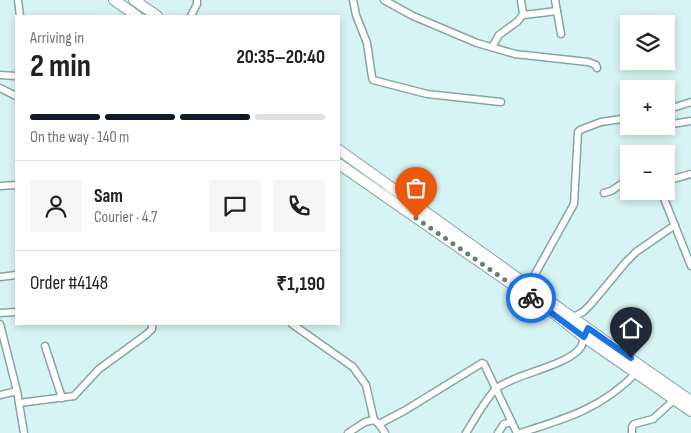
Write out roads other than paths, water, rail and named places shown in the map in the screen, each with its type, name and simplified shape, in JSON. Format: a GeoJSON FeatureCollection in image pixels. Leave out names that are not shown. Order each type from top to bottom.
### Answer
{"type":"FeatureCollection","features":[{"type":"Feature","properties":{"kind":"highway"},"geometry":{"type":"LineString","coordinates":[[114,0],[136,15]]}},
{"type":"Feature","properties":{"kind":"highway"},"geometry":{"type":"LineString","coordinates":[[134,0],[156,15]]}},
{"type":"Feature","properties":{"kind":"highway"},"geometry":{"type":"LineString","coordinates":[[340,151],[573,317],[586,332],[691,411]]}},
{"type":"Feature","properties":{"kind":"highway"},"geometry":{"type":"LineString","coordinates":[[340,165],[555,314],[586,332],[691,401]]}},
{"type":"Feature","properties":{"kind":"street"},"geometry":{"type":"LineString","coordinates":[[18,0],[20,15]]}},
{"type":"Feature","properties":{"kind":"street"},"geometry":{"type":"LineString","coordinates":[[192,15],[198,0]]}},
{"type":"Feature","properties":{"kind":"street"},"geometry":{"type":"LineString","coordinates":[[353,0],[356,15],[367,43],[373,80],[427,94],[501,102]]}},
{"type":"Feature","properties":{"kind":"street"},"geometry":{"type":"LineString","coordinates":[[384,0],[413,16],[477,43],[515,54],[588,62],[596,65],[597,68]]}},
{"type":"Feature","properties":{"kind":"street"},"geometry":{"type":"LineString","coordinates":[[521,0],[524,14]]}},
{"type":"Feature","properties":{"kind":"street"},"geometry":{"type":"LineString","coordinates":[[555,0],[561,34]]}},
{"type":"Feature","properties":{"kind":"street"},"geometry":{"type":"LineString","coordinates":[[524,14],[557,11]]}},
{"type":"Feature","properties":{"kind":"street"},"geometry":{"type":"LineString","coordinates":[[492,47],[499,35],[518,21],[524,14]]}},
{"type":"Feature","properties":{"kind":"street"},"geometry":{"type":"LineString","coordinates":[[0,75],[15,76]]}},
{"type":"Feature","properties":{"kind":"street"},"geometry":{"type":"LineString","coordinates":[[0,88],[15,96]]}},
{"type":"Feature","properties":{"kind":"street"},"geometry":{"type":"LineString","coordinates":[[675,107],[691,102]]}},
{"type":"Feature","properties":{"kind":"street"},"geometry":{"type":"LineString","coordinates":[[529,285],[574,204],[578,132],[602,122],[620,119]]}},
{"type":"Feature","properties":{"kind":"street"},"geometry":{"type":"LineString","coordinates":[[675,123],[691,122]]}},
{"type":"Feature","properties":{"kind":"street"},"geometry":{"type":"LineString","coordinates":[[675,178],[691,174]]}},
{"type":"Feature","properties":{"kind":"street"},"geometry":{"type":"LineString","coordinates":[[0,186],[15,184]]}},
{"type":"Feature","properties":{"kind":"street"},"geometry":{"type":"LineString","coordinates":[[604,193],[620,185]]}},
{"type":"Feature","properties":{"kind":"street"},"geometry":{"type":"LineString","coordinates":[[664,200],[689,257],[691,266]]}},
{"type":"Feature","properties":{"kind":"street"},"geometry":{"type":"LineString","coordinates":[[573,317],[583,312],[591,304],[636,252],[675,225]]}},
{"type":"Feature","properties":{"kind":"street"},"geometry":{"type":"LineString","coordinates":[[0,278],[15,275]]}},
{"type":"Feature","properties":{"kind":"street"},"geometry":{"type":"LineString","coordinates":[[0,313],[15,312]]}},
{"type":"Feature","properties":{"kind":"street"},"geometry":{"type":"LineString","coordinates":[[0,324],[17,391],[24,433]]}},
{"type":"Feature","properties":{"kind":"street"},"geometry":{"type":"LineString","coordinates":[[19,403],[71,397],[99,369],[148,334],[152,329],[152,325]]}},
{"type":"Feature","properties":{"kind":"street"},"geometry":{"type":"LineString","coordinates":[[293,325],[353,367],[366,385],[377,422],[386,433]]}},
{"type":"Feature","properties":{"kind":"street"},"geometry":{"type":"LineString","coordinates":[[466,433],[496,389],[569,357],[581,347],[586,332]]}},
{"type":"Feature","properties":{"kind":"street"},"geometry":{"type":"LineString","coordinates":[[45,346],[62,398]]}},
{"type":"Feature","properties":{"kind":"street"},"geometry":{"type":"LineString","coordinates":[[0,356],[8,354]]}},
{"type":"Feature","properties":{"kind":"street"},"geometry":{"type":"LineString","coordinates":[[348,433],[365,422],[377,422],[404,411],[481,363],[484,364],[519,433],[559,421],[591,407],[627,383],[637,372]]}},
{"type":"Feature","properties":{"kind":"street"},"geometry":{"type":"LineString","coordinates":[[0,395],[17,391]]}},
{"type":"Feature","properties":{"kind":"street"},"geometry":{"type":"LineString","coordinates":[[632,433],[634,424],[653,419],[675,399]]}},
{"type":"Feature","properties":{"kind":"street"},"geometry":{"type":"LineString","coordinates":[[498,433],[504,424],[512,422]]}}]}
